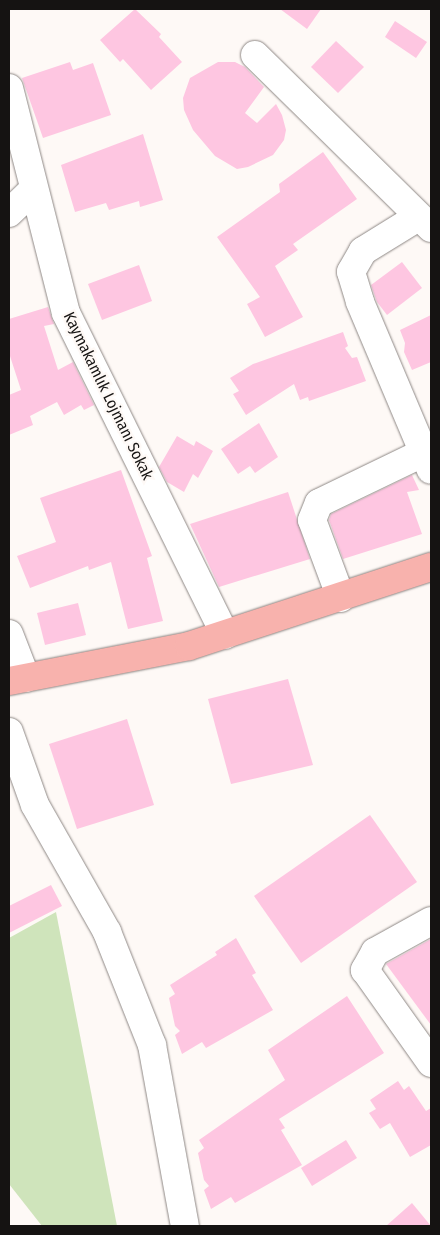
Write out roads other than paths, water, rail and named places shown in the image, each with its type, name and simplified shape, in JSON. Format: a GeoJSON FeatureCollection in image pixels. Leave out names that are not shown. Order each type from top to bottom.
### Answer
{"type":"FeatureCollection","features":[{"type":"Feature","properties":{"kind":"main road"},"geometry":{"type":"LineString","coordinates":[[18,680],[189,646],[341,598],[431,567]]}},
{"type":"Feature","properties":{"kind":"street"},"geometry":{"type":"LineString","coordinates":[[255,54],[424,222],[363,252],[351,272],[360,302],[429,457],[318,503],[312,520],[341,598]]}},
{"type":"Feature","properties":{"kind":"street","name":"Kaymakamlık Lojmanı Sokak"},"geometry":{"type":"LineString","coordinates":[[9,88],[33,190],[66,313],[225,635]]}},
{"type":"Feature","properties":{"kind":"street"},"geometry":{"type":"LineString","coordinates":[[9,213],[33,190]]}},
{"type":"Feature","properties":{"kind":"street"},"geometry":{"type":"LineString","coordinates":[[9,634],[18,680]]}},
{"type":"Feature","properties":{"kind":"street"},"geometry":{"type":"LineString","coordinates":[[9,732],[35,804],[107,932],[152,1045],[185,1226]]}},
{"type":"Feature","properties":{"kind":"street"},"geometry":{"type":"LineString","coordinates":[[431,921],[375,952],[365,970],[431,1063]]}}]}
